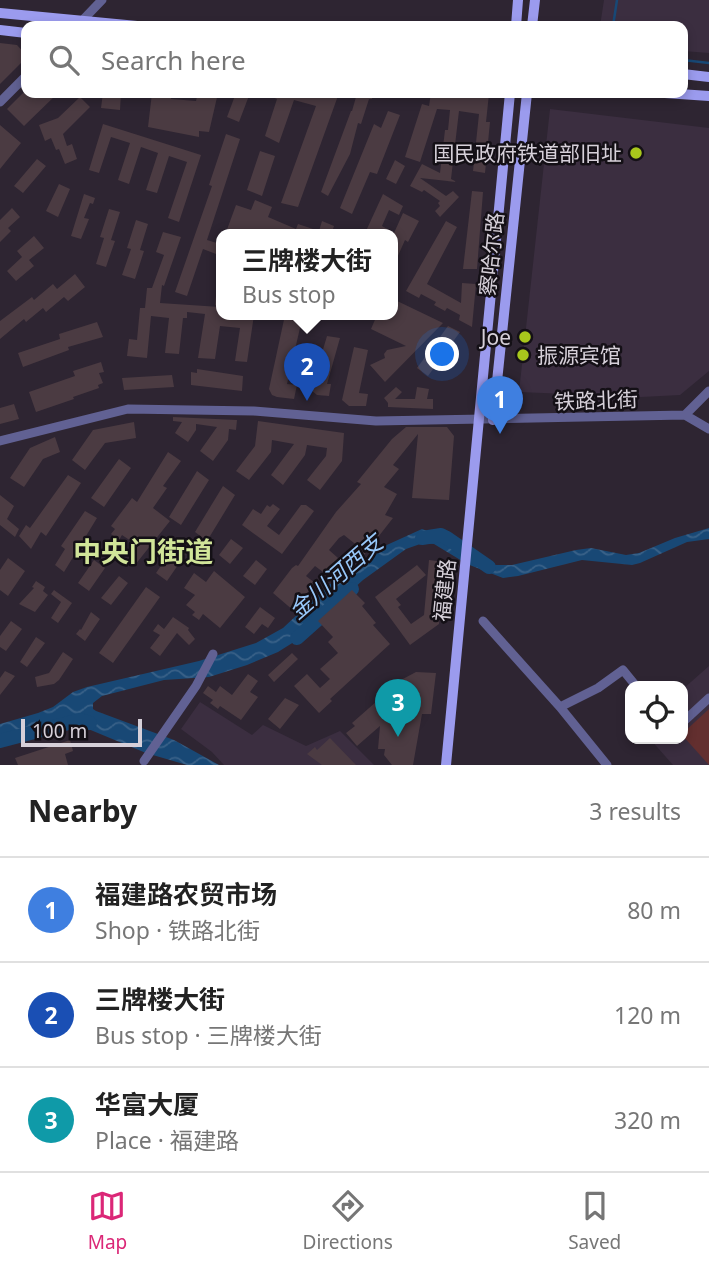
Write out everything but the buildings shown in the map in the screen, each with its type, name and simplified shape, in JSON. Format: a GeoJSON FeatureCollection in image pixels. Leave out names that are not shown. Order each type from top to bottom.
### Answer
{"type":"FeatureCollection","features":[{"type":"Feature","properties":{"kind":"main road"},"geometry":{"type":"LineString","coordinates":[[517,21],[519,0]]}},
{"type":"Feature","properties":{"kind":"main road"},"geometry":{"type":"LineString","coordinates":[[533,21],[535,0]]}},
{"type":"Feature","properties":{"kind":"main road"},"geometry":{"type":"LineString","coordinates":[[0,13],[57,21]]}},
{"type":"Feature","properties":{"kind":"main road"},"geometry":{"type":"LineString","coordinates":[[0,30],[21,32]]}},
{"type":"Feature","properties":{"kind":"main road"},"geometry":{"type":"LineString","coordinates":[[688,75],[709,77]]}},
{"type":"Feature","properties":{"kind":"main road"},"geometry":{"type":"LineString","coordinates":[[688,95],[709,96]]}},
{"type":"Feature","properties":{"kind":"main road","name":"察哈尔路"},"geometry":{"type":"LineString","coordinates":[[480,419],[510,98]]}},
{"type":"Feature","properties":{"kind":"main road","name":"察哈尔路"},"geometry":{"type":"LineString","coordinates":[[493,420],[526,98]]}},
{"type":"Feature","properties":{"kind":"main road","name":"福建路"},"geometry":{"type":"LineString","coordinates":[[446,765],[480,419]]}},
{"type":"Feature","properties":{"kind":"street"},"geometry":{"type":"LineString","coordinates":[[82,21],[102,0]]}},
{"type":"Feature","properties":{"kind":"street"},"geometry":{"type":"LineString","coordinates":[[0,102],[21,81]]}},
{"type":"Feature","properties":{"kind":"street"},"geometry":{"type":"LineString","coordinates":[[709,391],[685,415],[709,429]]}},
{"type":"Feature","properties":{"kind":"street","name":"铁路北街"},"geometry":{"type":"LineString","coordinates":[[0,441],[128,409],[254,411],[376,421],[685,415]]}},
{"type":"Feature","properties":{"kind":"street"},"geometry":{"type":"LineString","coordinates":[[483,621],[607,765]]}},
{"type":"Feature","properties":{"kind":"street"},"geometry":{"type":"LineString","coordinates":[[144,761],[196,686],[213,654]]}},
{"type":"Feature","properties":{"kind":"street"},"geometry":{"type":"LineString","coordinates":[[560,708],[598,688],[623,670],[632,681]]}},
{"type":"Feature","properties":{"kind":"street"},"geometry":{"type":"LineString","coordinates":[[688,717],[709,698]]}},
{"type":"Feature","properties":{"kind":"shaded area"},"geometry":{"type":"Polygon","coordinates":[[[604,0],[709,0],[709,53],[688,51],[688,21],[601,21],[604,0]]]}},
{"type":"Feature","properties":{"kind":"shaded area"},"geometry":{"type":"Polygon","coordinates":[[[550,109],[709,128],[709,371],[680,395],[641,397],[519,392],[550,109]]]}},
{"type":"Feature","properties":{"kind":"shaded area"},"geometry":{"type":"Polygon","coordinates":[[[709,666],[709,765],[673,765],[654,744],[688,744],[688,685],[709,666]]]}},
{"type":"Feature","properties":{"kind":"shaded area"},"geometry":{"type":"Polygon","coordinates":[[[200,702],[252,735],[263,725],[306,746],[340,731],[374,765],[224,765],[212,752],[181,729],[200,702]]]}},
{"type":"Feature","properties":{"kind":"shaded area"},"geometry":{"type":"Polygon","coordinates":[[[709,709],[709,765],[688,742],[688,728],[709,709]]]}},
{"type":"Feature","properties":{"kind":"water"},"geometry":{"type":"Polygon","coordinates":[[[709,528],[709,539],[687,542],[632,565],[582,560],[503,578],[467,564],[434,544],[423,543],[406,549],[363,580],[297,640],[278,652],[209,677],[164,680],[102,696],[93,703],[93,709],[96,711],[174,740],[219,765],[187,765],[146,753],[69,721],[0,746],[0,724],[53,707],[73,692],[199,661],[256,643],[283,628],[330,584],[352,574],[378,549],[422,529],[449,539],[468,554],[492,565],[512,565],[591,548],[626,555],[639,553],[709,528]]]}},
{"type":"Feature","properties":{"kind":"waterway"},"geometry":{"type":"LineString","coordinates":[[614,21],[617,0]]}},
{"type":"Feature","properties":{"kind":"waterway"},"geometry":{"type":"LineString","coordinates":[[688,61],[709,63]]}},
{"type":"Feature","properties":{"kind":"waterway","name":"金川河西支"},"geometry":{"type":"LineString","coordinates":[[422,538],[441,535],[489,567]]}},
{"type":"Feature","properties":{"kind":"waterway","name":"金川河西支"},"geometry":{"type":"LineString","coordinates":[[297,638],[352,589]]}},
{"type":"Feature","properties":{"kind":"waterway"},"geometry":{"type":"LineString","coordinates":[[0,741],[80,720],[90,723]]}},
{"type":"Feature","properties":{"kind":"place","name":"国民政府铁道部旧址"},"geometry":{"type":"Point","coordinates":[636,153]}},
{"type":"Feature","properties":{"kind":"place","name":"Joe"},"geometry":{"type":"Point","coordinates":[525,337]}},
{"type":"Feature","properties":{"kind":"place","name":"振源宾馆"},"geometry":{"type":"Point","coordinates":[523,355]}},
{"type":"Feature","properties":{"kind":"place","name":"三牌楼大街"},"geometry":{"type":"Point","coordinates":[307,401]}},
{"type":"Feature","properties":{"kind":"place","name":"福建路农贸市场"},"geometry":{"type":"Point","coordinates":[500,434]}},
{"type":"Feature","properties":{"kind":"place","name":"华富大厦"},"geometry":{"type":"Point","coordinates":[398,737]}},
{"type":"Feature","properties":{"kind":"district","name":"中央门街道"},"geometry":{"type":"Point","coordinates":[143,551]}}]}
